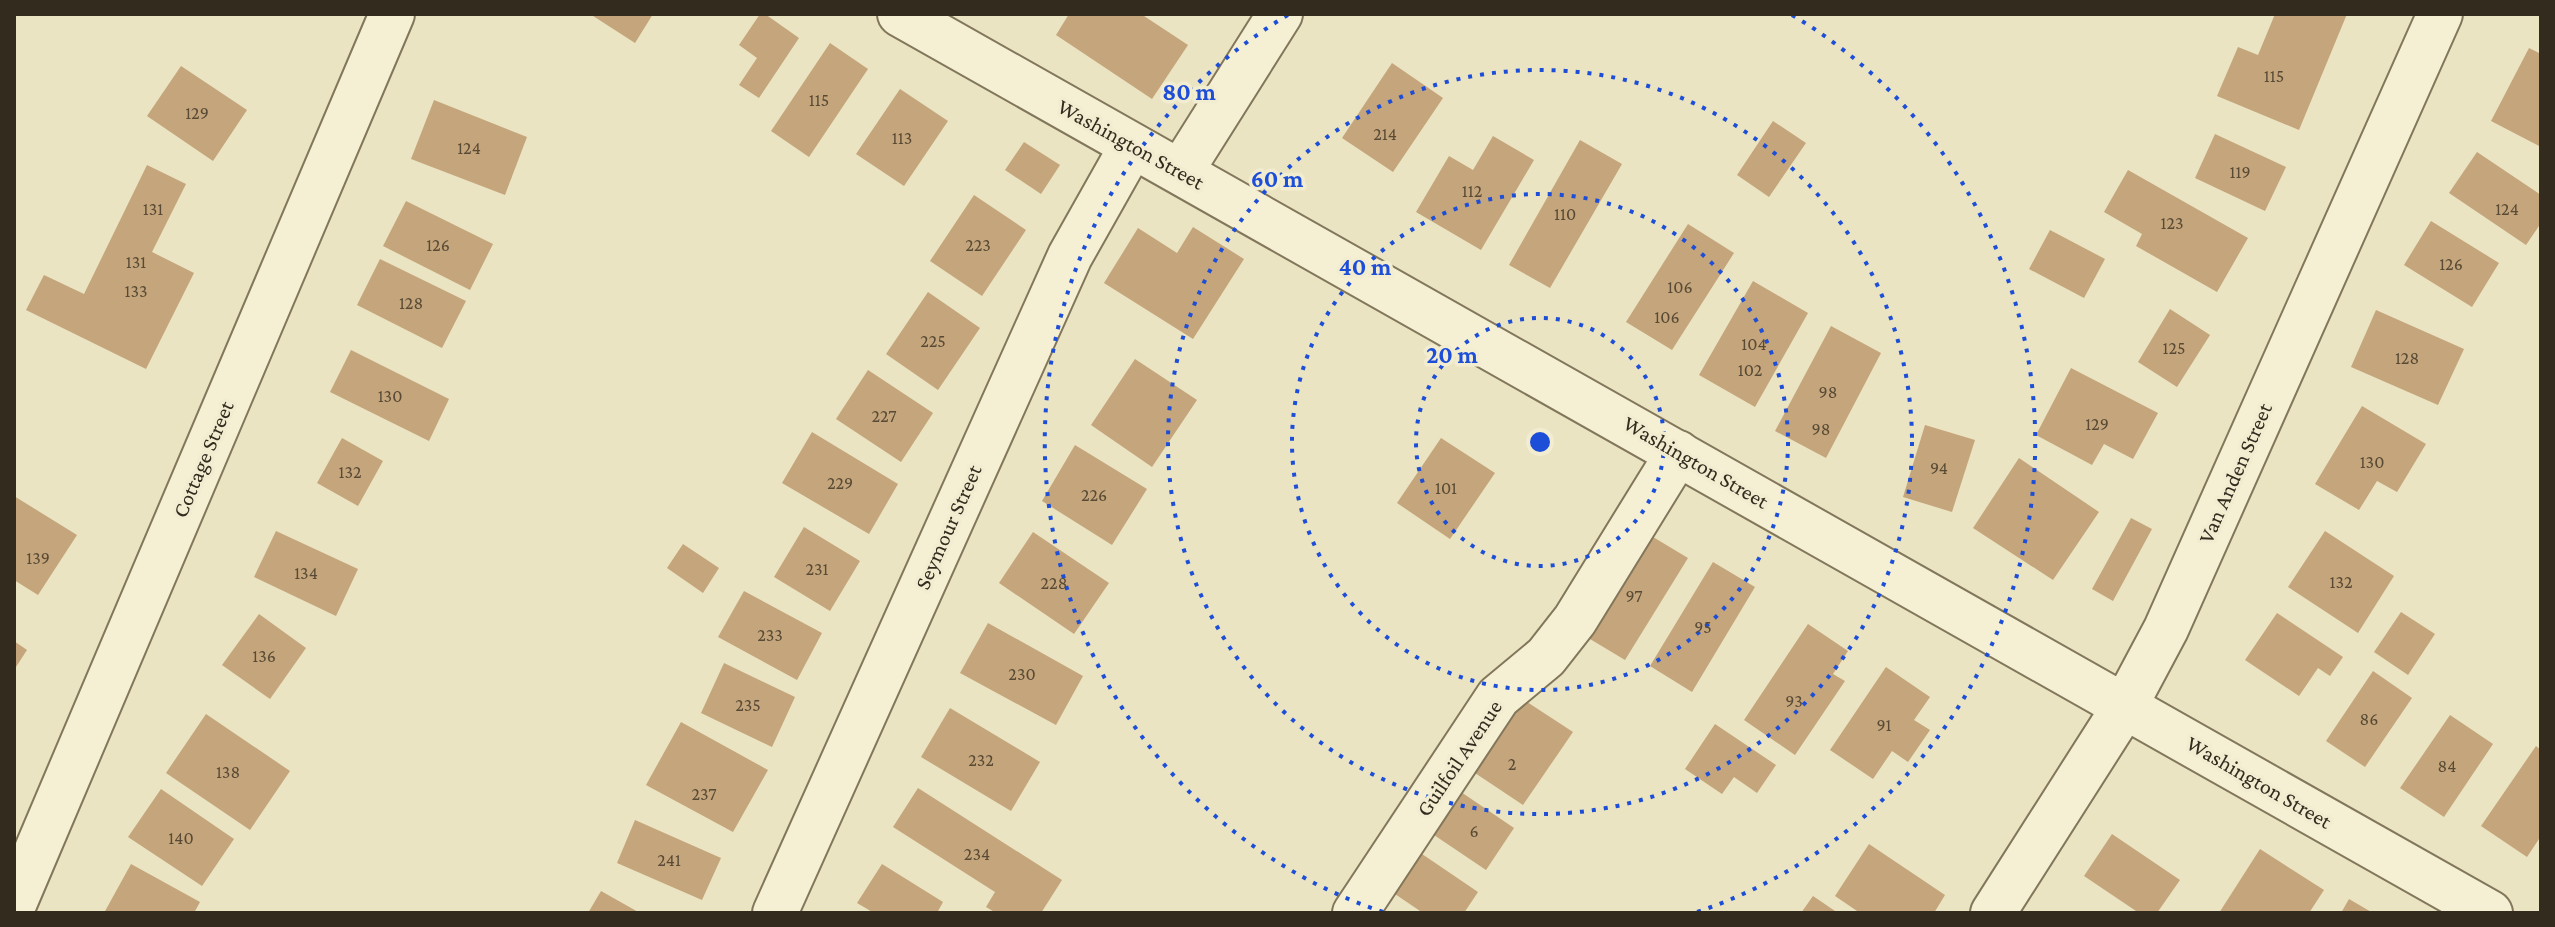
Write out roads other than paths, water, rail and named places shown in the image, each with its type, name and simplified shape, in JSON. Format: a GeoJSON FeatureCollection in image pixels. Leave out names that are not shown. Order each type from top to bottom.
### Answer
{"type":"FeatureCollection","features":[{"type":"Feature","properties":{"kind":"street","name":"Cottage Street"},"geometry":{"type":"LineString","coordinates":[[14,904],[392,14]]}},
{"type":"Feature","properties":{"kind":"street","name":"Washington Street"},"geometry":{"type":"LineString","coordinates":[[900,14],[2490,913]]}},
{"type":"Feature","properties":{"kind":"street"},"geometry":{"type":"LineString","coordinates":[[1181,171],[1280,14]]}},
{"type":"Feature","properties":{"kind":"street","name":"Van Anden Street"},"geometry":{"type":"LineString","coordinates":[[1993,913],[2125,706],[2166,629],[2440,14]]}},
{"type":"Feature","properties":{"kind":"street","name":"Seymour Street"},"geometry":{"type":"LineString","coordinates":[[790,908],[1070,256],[1132,146]]}},
{"type":"Feature","properties":{"kind":"street","name":"Guilfoil Avenue"},"geometry":{"type":"LineString","coordinates":[[1355,913],[1498,697],[1546,657],[1575,620],[1678,453]]}}]}
